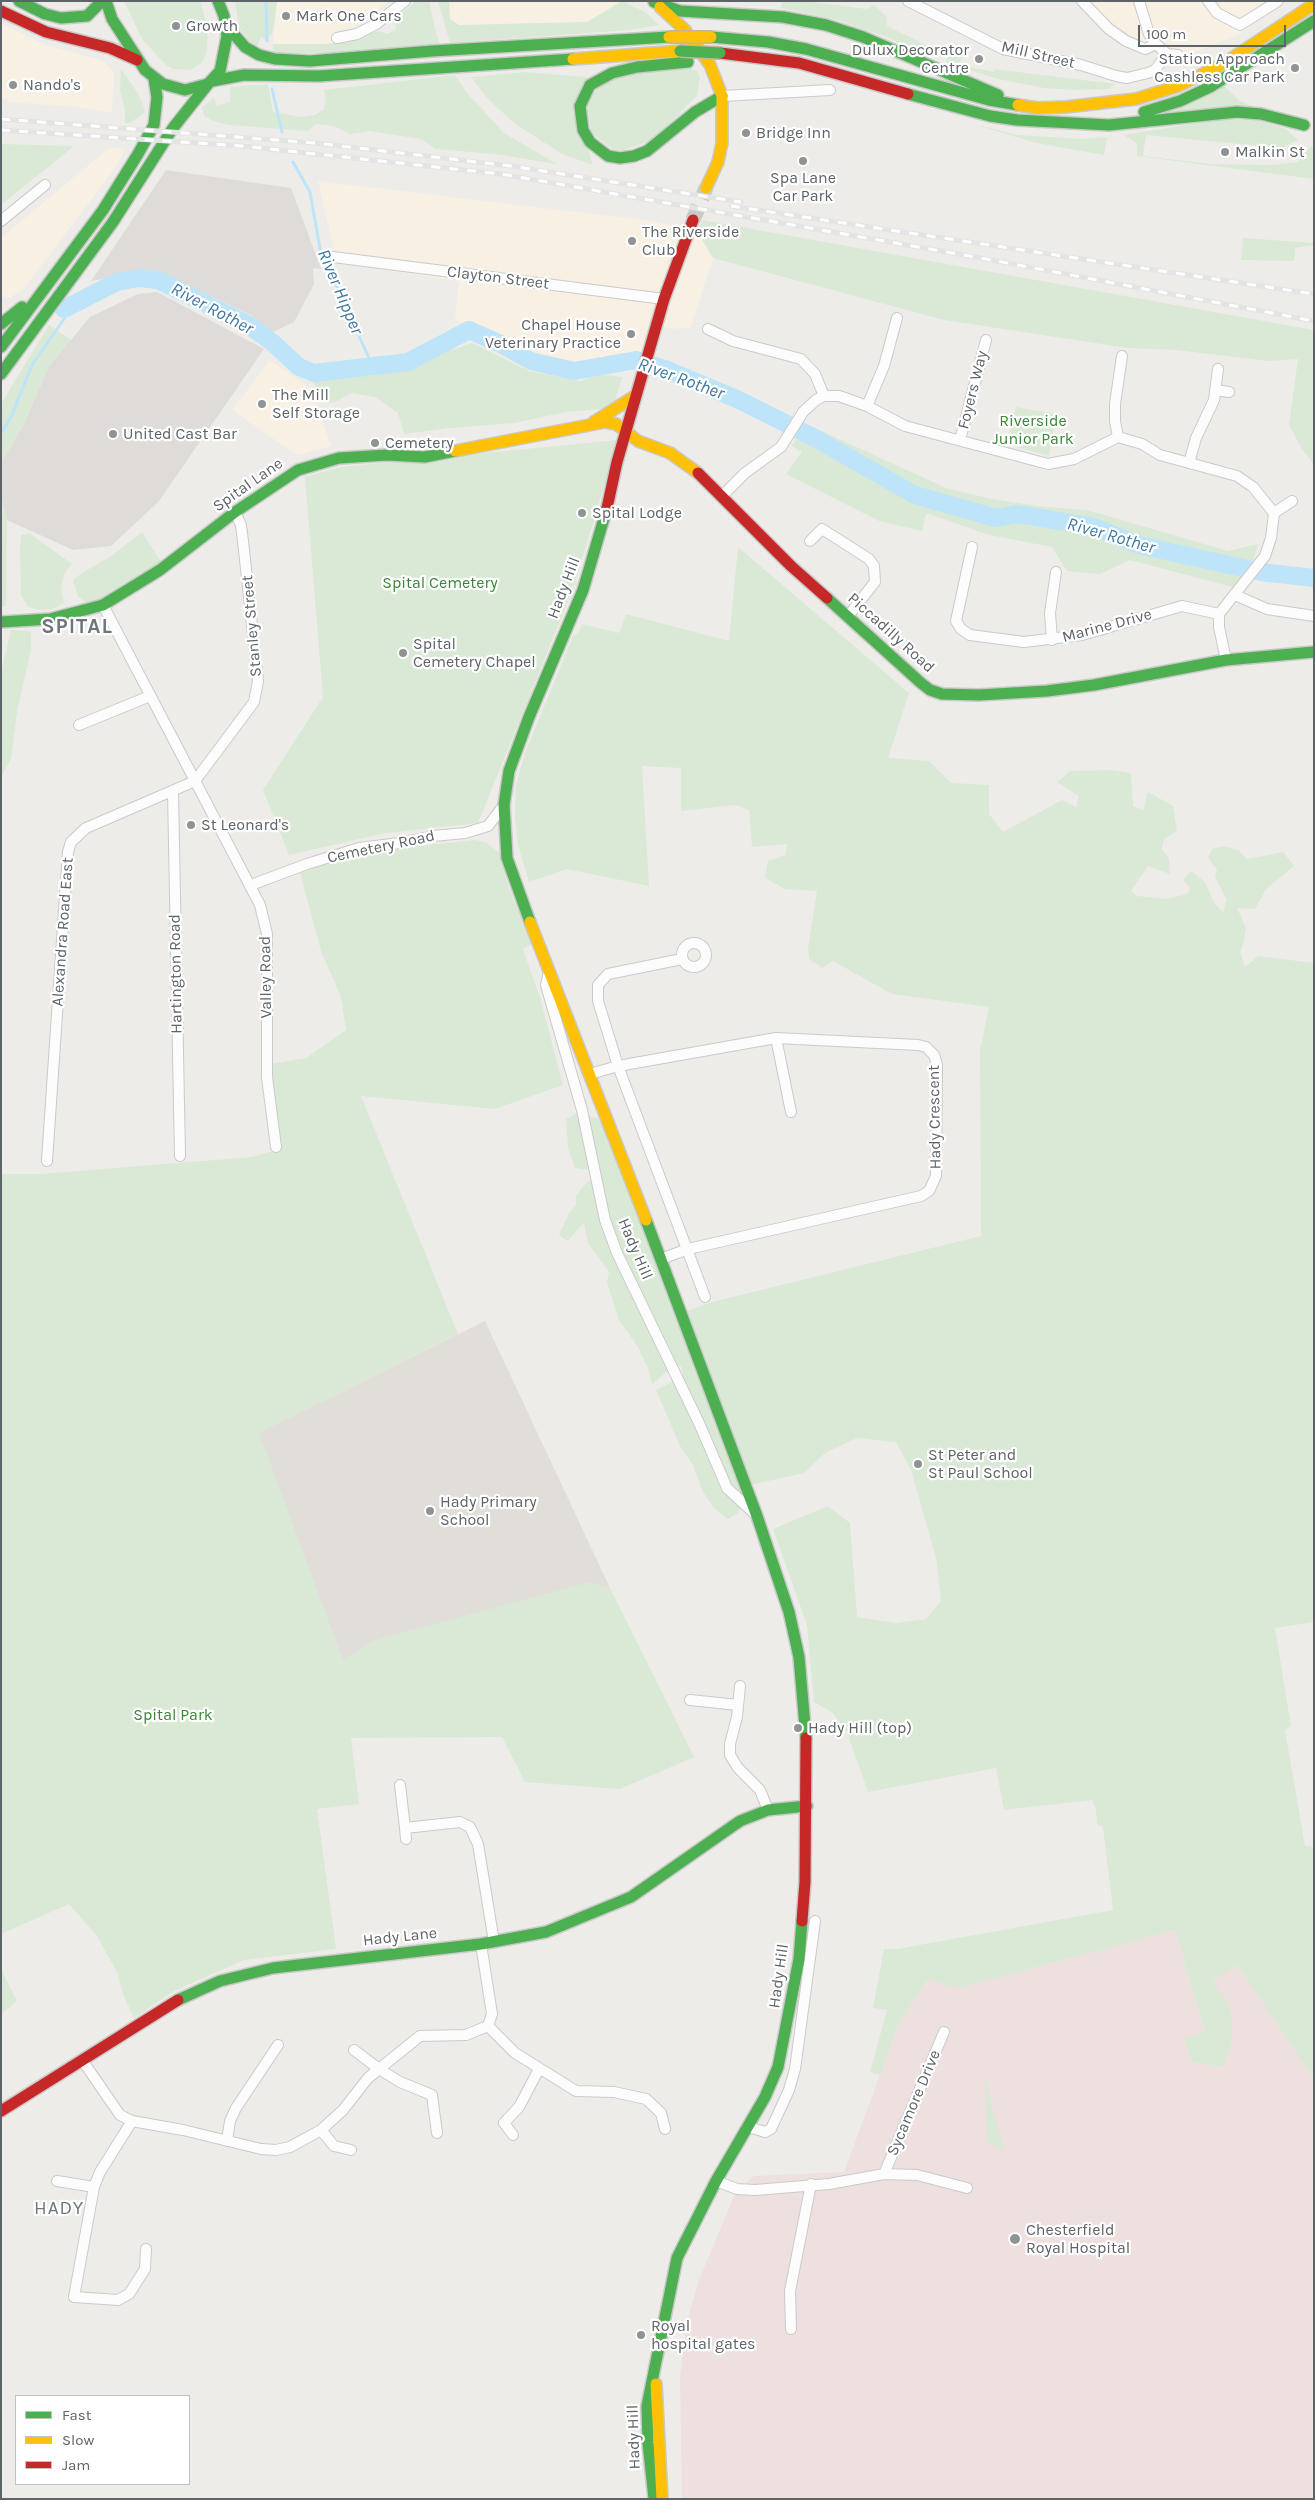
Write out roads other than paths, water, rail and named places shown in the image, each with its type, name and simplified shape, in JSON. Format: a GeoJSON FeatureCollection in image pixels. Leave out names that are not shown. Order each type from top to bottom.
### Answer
{"type":"FeatureCollection","features":[{"type":"Feature","properties":{"kind":"main road"},"geometry":{"type":"LineString","coordinates":[[19,1],[45,14],[61,18],[87,16],[104,1],[112,19],[137,60],[154,79],[178,89],[197,88],[244,75],[319,76],[375,73],[680,51],[722,56],[754,56],[799,63],[990,116],[1035,122],[1077,122],[1109,125],[1237,112],[1261,114],[1309,128]]}},
{"type":"Feature","properties":{"kind":"main road"},"geometry":{"type":"LineString","coordinates":[[654,2],[685,30],[710,65],[722,96],[722,143],[718,162],[706,188]]}},
{"type":"Feature","properties":{"kind":"main road"},"geometry":{"type":"LineString","coordinates":[[654,2],[687,12],[783,17],[844,29],[1021,105]]}},
{"type":"Feature","properties":{"kind":"main road"},"geometry":{"type":"LineString","coordinates":[[1,374],[113,222],[173,128],[210,83],[224,60],[227,36],[221,4]]}},
{"type":"Feature","properties":{"kind":"main road"},"geometry":{"type":"LineString","coordinates":[[226,25],[245,47],[259,55],[275,59],[310,61],[432,51],[670,37],[711,37],[768,42],[806,48],[966,95],[1038,108],[1117,102],[1155,94],[1178,86],[1222,64],[1314,4]]}},
{"type":"Feature","properties":{"kind":"main road"},"geometry":{"type":"LineString","coordinates":[[1,11],[46,32],[110,48],[137,60]]}},
{"type":"Feature","properties":{"kind":"main road"},"geometry":{"type":"LineString","coordinates":[[1077,122],[1149,111],[1194,95],[1210,87],[1314,21]]}},
{"type":"Feature","properties":{"kind":"main road"},"geometry":{"type":"LineString","coordinates":[[722,56],[688,62],[637,67],[612,73],[590,85],[580,106],[583,130],[590,142],[608,156],[620,158],[634,156],[647,151],[695,112],[722,96]]}},
{"type":"Feature","properties":{"kind":"main road"},"geometry":{"type":"LineString","coordinates":[[1,347],[40,297],[102,210],[154,125],[158,97],[154,79]]}},
{"type":"Feature","properties":{"kind":"main road","name":"Hady Hill"},"geometry":{"type":"LineString","coordinates":[[657,2477],[654,2365],[678,2258],[716,2181],[749,2127],[778,2067],[788,2025],[799,1959],[805,1882],[807,1822],[807,1746],[799,1657],[789,1612],[757,1516],[508,858],[504,805],[510,771],[528,718],[583,590],[601,533],[635,396],[664,299],[693,220]]}},
{"type":"Feature","properties":{"kind":"main road"},"geometry":{"type":"LineString","coordinates":[[1,324],[22,306],[40,297]]}},
{"type":"Feature","properties":{"kind":"main road"},"geometry":{"type":"LineString","coordinates":[[1,386],[28,337]]}},
{"type":"Feature","properties":{"kind":"main road","name":"Spital Lane"},"geometry":{"type":"LineString","coordinates":[[594,422],[635,396]]}},
{"type":"Feature","properties":{"kind":"main road","name":"Spital Lane"},"geometry":{"type":"LineString","coordinates":[[1,622],[50,619],[103,605],[160,570],[235,512],[298,470],[339,458],[387,455],[425,457],[594,422],[611,422],[626,430]]}},
{"type":"Feature","properties":{"kind":"main road","name":"Piccadilly Road"},"geometry":{"type":"LineString","coordinates":[[626,430],[638,441],[670,453],[691,466],[791,566],[921,683],[930,690],[942,694],[1047,691],[1094,685],[1226,660],[1314,652]]}},
{"type":"Feature","properties":{"kind":"main road","name":"Hady Lane"},"geometry":{"type":"LineString","coordinates":[[1,2112],[171,2003],[220,1981],[273,1968],[480,1944],[546,1932],[570,1924],[631,1897],[740,1821],[768,1810],[807,1806]]}},
{"type":"Feature","properties":{"kind":"main road"},"geometry":{"type":"LineString","coordinates":[[654,2499],[657,2477]]}},
{"type":"Feature","properties":{"kind":"main road"},"geometry":{"type":"LineString","coordinates":[[657,2477],[662,2499]]}},
{"type":"Feature","properties":{"kind":"street"},"geometry":{"type":"LineString","coordinates":[[337,38],[357,34],[376,24],[404,1]]}},
{"type":"Feature","properties":{"kind":"street","name":"Mill Street"},"geometry":{"type":"LineString","coordinates":[[908,1],[1003,49],[1081,65],[1116,76],[1126,78],[1155,70],[1167,54]]}},
{"type":"Feature","properties":{"kind":"street"},"geometry":{"type":"LineString","coordinates":[[1082,1],[1109,29],[1126,41],[1145,49],[1156,44]]}},
{"type":"Feature","properties":{"kind":"street"},"geometry":{"type":"LineString","coordinates":[[1139,1],[1149,34],[1156,44],[1167,54],[1178,55]]}},
{"type":"Feature","properties":{"kind":"street"},"geometry":{"type":"LineString","coordinates":[[1208,1],[1217,13],[1240,25],[1278,1]]}},
{"type":"Feature","properties":{"kind":"street"},"geometry":{"type":"LineString","coordinates":[[722,96],[785,88],[830,90]]}},
{"type":"Feature","properties":{"kind":"street"},"geometry":{"type":"LineString","coordinates":[[1,221],[45,186]]}},
{"type":"Feature","properties":{"kind":"street","name":"Clayton Street"},"geometry":{"type":"LineString","coordinates":[[332,257],[664,299]]}},
{"type":"Feature","properties":{"kind":"street"},"geometry":{"type":"LineString","coordinates":[[867,406],[884,366],[897,318]]}},
{"type":"Feature","properties":{"kind":"street"},"geometry":{"type":"LineString","coordinates":[[708,329],[733,341],[801,359],[816,374],[824,396]]}},
{"type":"Feature","properties":{"kind":"street","name":"Foyers Way"},"geometry":{"type":"LineString","coordinates":[[960,440],[986,340]]}},
{"type":"Feature","properties":{"kind":"street"},"geometry":{"type":"LineString","coordinates":[[1118,437],[1115,421],[1122,356]]}},
{"type":"Feature","properties":{"kind":"street"},"geometry":{"type":"LineString","coordinates":[[1189,463],[1196,438],[1214,400],[1218,368]]}},
{"type":"Feature","properties":{"kind":"street"},"geometry":{"type":"LineString","coordinates":[[1215,390],[1229,392]]}},
{"type":"Feature","properties":{"kind":"street"},"geometry":{"type":"LineString","coordinates":[[722,496],[745,472],[786,441],[803,412],[816,400],[824,396],[839,396],[867,406],[905,426],[1055,464],[1074,459],[1118,437],[1142,444],[1160,455],[1238,476],[1253,487],[1274,513],[1271,538],[1265,556],[1219,614],[1219,627],[1226,660]]}},
{"type":"Feature","properties":{"kind":"street"},"geometry":{"type":"LineString","coordinates":[[1274,513],[1292,501]]}},
{"type":"Feature","properties":{"kind":"street","name":"Stanley Street"},"geometry":{"type":"LineString","coordinates":[[195,781],[254,702],[258,681],[241,526],[235,512]]}},
{"type":"Feature","properties":{"kind":"street"},"geometry":{"type":"LineString","coordinates":[[810,541],[822,528],[869,559],[874,566],[875,582],[848,616]]}},
{"type":"Feature","properties":{"kind":"street","name":"Marine Drive"},"geometry":{"type":"LineString","coordinates":[[972,547],[956,621],[961,629],[970,635],[1016,641],[1052,640],[1082,636],[1182,606],[1219,614]]}},
{"type":"Feature","properties":{"kind":"street"},"geometry":{"type":"LineString","coordinates":[[1052,640],[1050,613],[1056,572]]}},
{"type":"Feature","properties":{"kind":"street"},"geometry":{"type":"LineString","coordinates":[[1235,595],[1267,609],[1314,616]]}},
{"type":"Feature","properties":{"kind":"street","name":"Valley Road"},"geometry":{"type":"LineString","coordinates":[[103,605],[260,905],[267,934],[267,1077],[276,1147]]}},
{"type":"Feature","properties":{"kind":"street"},"geometry":{"type":"LineString","coordinates":[[79,725],[150,696]]}},
{"type":"Feature","properties":{"kind":"street","name":"Alexandra Road East"},"geometry":{"type":"LineString","coordinates":[[47,1161],[68,852],[71,842],[86,828],[195,781]]}},
{"type":"Feature","properties":{"kind":"street","name":"Hartington Road"},"geometry":{"type":"LineString","coordinates":[[173,792],[180,1156]]}},
{"type":"Feature","properties":{"kind":"street","name":"Cemetery Road"},"geometry":{"type":"LineString","coordinates":[[251,885],[307,864],[359,848],[400,844],[433,836],[465,833],[488,826],[504,805]]}},
{"type":"Feature","properties":{"kind":"street"},"geometry":{"type":"LineString","coordinates":[[682,958],[608,974],[598,985],[598,1001],[618,1066],[705,1297]]}},
{"type":"Feature","properties":{"kind":"street","name":"Hady Hill"},"geometry":{"type":"LineString","coordinates":[[549,968],[546,985],[582,1110],[604,1214],[611,1236],[699,1423],[727,1488],[757,1516]]}},
{"type":"Feature","properties":{"kind":"street"},"geometry":{"type":"LineString","coordinates":[[776,1038],[791,1112]]}},
{"type":"Feature","properties":{"kind":"street","name":"Hady Crescent"},"geometry":{"type":"LineString","coordinates":[[590,1074],[618,1066],[776,1038],[918,1045],[926,1048],[934,1055],[937,1065],[934,1184],[929,1191],[921,1196],[688,1249],[661,1259]]}},
{"type":"Feature","properties":{"kind":"street"},"geometry":{"type":"LineString","coordinates":[[740,1686],[730,1755],[738,1768],[760,1790],[768,1810]]}},
{"type":"Feature","properties":{"kind":"street"},"geometry":{"type":"LineString","coordinates":[[690,1700],[738,1704]]}},
{"type":"Feature","properties":{"kind":"street"},"geometry":{"type":"LineString","coordinates":[[400,1785],[406,1839]]}},
{"type":"Feature","properties":{"kind":"street"},"geometry":{"type":"LineString","coordinates":[[405,1828],[460,1822],[470,1827],[478,1844],[494,1942]]}},
{"type":"Feature","properties":{"kind":"street","name":"Hady Hill"},"geometry":{"type":"LineString","coordinates":[[749,2127],[765,2132],[770,2129],[789,2090],[795,2069],[815,1921]]}},
{"type":"Feature","properties":{"kind":"street"},"geometry":{"type":"LineString","coordinates":[[480,1944],[492,2014],[488,2026]]}},
{"type":"Feature","properties":{"kind":"street"},"geometry":{"type":"LineString","coordinates":[[82,2060],[120,2115],[132,2121],[261,2149],[276,2150],[290,2147],[321,2130],[343,2110],[368,2078],[420,2036],[466,2034],[488,2026]]}},
{"type":"Feature","properties":{"kind":"street"},"geometry":{"type":"LineString","coordinates":[[488,2026],[515,2053],[576,2091],[614,2092],[646,2098],[661,2113],[665,2129]]}},
{"type":"Feature","properties":{"kind":"street","name":"Sycamore Drive"},"geometry":{"type":"LineString","coordinates":[[884,2174],[944,2032]]}},
{"type":"Feature","properties":{"kind":"street"},"geometry":{"type":"LineString","coordinates":[[227,2141],[230,2121],[236,2108],[278,2045]]}},
{"type":"Feature","properties":{"kind":"street"},"geometry":{"type":"LineString","coordinates":[[354,2050],[400,2082],[432,2095],[437,2133]]}},
{"type":"Feature","properties":{"kind":"street"},"geometry":{"type":"LineString","coordinates":[[513,2135],[504,2123],[519,2106],[539,2069]]}},
{"type":"Feature","properties":{"kind":"street"},"geometry":{"type":"LineString","coordinates":[[132,2121],[100,2172],[94,2187],[74,2297],[118,2300],[128,2294],[145,2269],[146,2250]]}},
{"type":"Feature","properties":{"kind":"street"},"geometry":{"type":"LineString","coordinates":[[321,2130],[334,2146],[351,2150]]}},
{"type":"Feature","properties":{"kind":"street","name":"Sycamore Drive"},"geometry":{"type":"LineString","coordinates":[[716,2181],[736,2189],[755,2190],[829,2184],[884,2174],[916,2175],[966,2188]]}},
{"type":"Feature","properties":{"kind":"street"},"geometry":{"type":"LineString","coordinates":[[57,2182],[94,2187]]}},
{"type":"Feature","properties":{"kind":"street"},"geometry":{"type":"LineString","coordinates":[[791,2329],[790,2291],[811,2184]]}},
{"type":"Feature","properties":{"kind":"waterway","name":"River Hipper"},"geometry":{"type":"LineString","coordinates":[[266,1],[267,41]]}},
{"type":"Feature","properties":{"kind":"waterway","name":"River Hipper"},"geometry":{"type":"LineString","coordinates":[[272,89],[282,132]]}},
{"type":"Feature","properties":{"kind":"waterway","name":"River Hipper"},"geometry":{"type":"LineString","coordinates":[[293,162],[310,192],[320,249],[372,365]]}},
{"type":"Feature","properties":{"kind":"waterway","name":"River Rother"},"geometry":{"type":"LineString","coordinates":[[64,309],[117,282],[139,278],[158,280],[247,324],[272,342],[299,367],[314,373],[408,362],[469,330],[501,344],[531,361],[574,371],[636,360],[665,369],[739,400],[813,437],[915,495],[996,518],[1017,514],[1094,527],[1139,545],[1261,572],[1314,578]]}},
{"type":"Feature","properties":{"kind":"waterway"},"geometry":{"type":"LineString","coordinates":[[1,433],[11,417],[32,365],[73,306]]}},
{"type":"Feature","properties":{"kind":"tunnel"},"geometry":{"type":"LineString","coordinates":[[693,220],[706,188]]}},
{"type":"Feature","properties":{"kind":"railway"},"geometry":{"type":"LineString","coordinates":[[1,119],[315,143],[511,166],[741,202]]}},
{"type":"Feature","properties":{"kind":"railway"},"geometry":{"type":"LineString","coordinates":[[1,130],[242,146],[501,174],[981,258],[1314,321]]}},
{"type":"Feature","properties":{"kind":"railway"},"geometry":{"type":"LineString","coordinates":[[731,206],[1314,294]]}},
{"type":"Feature","properties":{"kind":"place","name":"Mark One Cars"},"geometry":{"type":"Point","coordinates":[286,16]}},
{"type":"Feature","properties":{"kind":"place","name":"Growth"},"geometry":{"type":"Point","coordinates":[176,26]}},
{"type":"Feature","properties":{"kind":"place","name":"Dulux Decorator Centre"},"geometry":{"type":"Point","coordinates":[979,59]}},
{"type":"Feature","properties":{"kind":"place","name":"Station Approach Cashless Car Park"},"geometry":{"type":"Point","coordinates":[1295,68]}},
{"type":"Feature","properties":{"kind":"place","name":"Nando's"},"geometry":{"type":"Point","coordinates":[13,85]}},
{"type":"Feature","properties":{"kind":"place","name":"Bridge Inn"},"geometry":{"type":"Point","coordinates":[746,133]}},
{"type":"Feature","properties":{"kind":"place","name":"Malkin St"},"geometry":{"type":"Point","coordinates":[1225,152]}},
{"type":"Feature","properties":{"kind":"place","name":"Spa Lane Car Park"},"geometry":{"type":"Point","coordinates":[803,161]}},
{"type":"Feature","properties":{"kind":"place","name":"The Riverside Club"},"geometry":{"type":"Point","coordinates":[632,241]}},
{"type":"Feature","properties":{"kind":"place","name":"Chapel House Veterinary Practice"},"geometry":{"type":"Point","coordinates":[631,334]}},
{"type":"Feature","properties":{"kind":"place","name":"The Mill Self Storage"},"geometry":{"type":"Point","coordinates":[262,404]}},
{"type":"Feature","properties":{"kind":"place","name":"United Cast Bar"},"geometry":{"type":"Point","coordinates":[113,434]}},
{"type":"Feature","properties":{"kind":"place","name":"Cemetery"},"geometry":{"type":"Point","coordinates":[375,443]}},
{"type":"Feature","properties":{"kind":"place","name":"Spital Lodge"},"geometry":{"type":"Point","coordinates":[582,513]}},
{"type":"Feature","properties":{"kind":"place","name":"Spital Cemetery Chapel"},"geometry":{"type":"Point","coordinates":[403,653]}},
{"type":"Feature","properties":{"kind":"place","name":"St Leonard's"},"geometry":{"type":"Point","coordinates":[191,825]}},
{"type":"Feature","properties":{"kind":"place","name":"St Peter and St Paul School"},"geometry":{"type":"Point","coordinates":[918,1464]}},
{"type":"Feature","properties":{"kind":"place","name":"Hady Primary School"},"geometry":{"type":"Point","coordinates":[430,1511]}},
{"type":"Feature","properties":{"kind":"place","name":"Hady Hill (top)"},"geometry":{"type":"Point","coordinates":[798,1728]}},
{"type":"Feature","properties":{"kind":"place","name":"Chesterfield Royal Hospital"},"geometry":{"type":"Point","coordinates":[1015,2239]}},
{"type":"Feature","properties":{"kind":"place","name":"Royal hospital gates"},"geometry":{"type":"Point","coordinates":[641,2335]}},
{"type":"Feature","properties":{"kind":"district","name":"SPITAL"},"geometry":{"type":"Point","coordinates":[77,627]}},
{"type":"Feature","properties":{"kind":"district","name":"HADY"},"geometry":{"type":"Point","coordinates":[59,2209]}},
{"type":"Feature","properties":{"kind":"park label","name":"Riverside Junior Park"},"geometry":{"type":"Point","coordinates":[1033,430]}},
{"type":"Feature","properties":{"kind":"park label","name":"Spital Cemetery"},"geometry":{"type":"Point","coordinates":[440,583]}},
{"type":"Feature","properties":{"kind":"park label","name":"Spital Park"},"geometry":{"type":"Point","coordinates":[173,1715]}}]}
